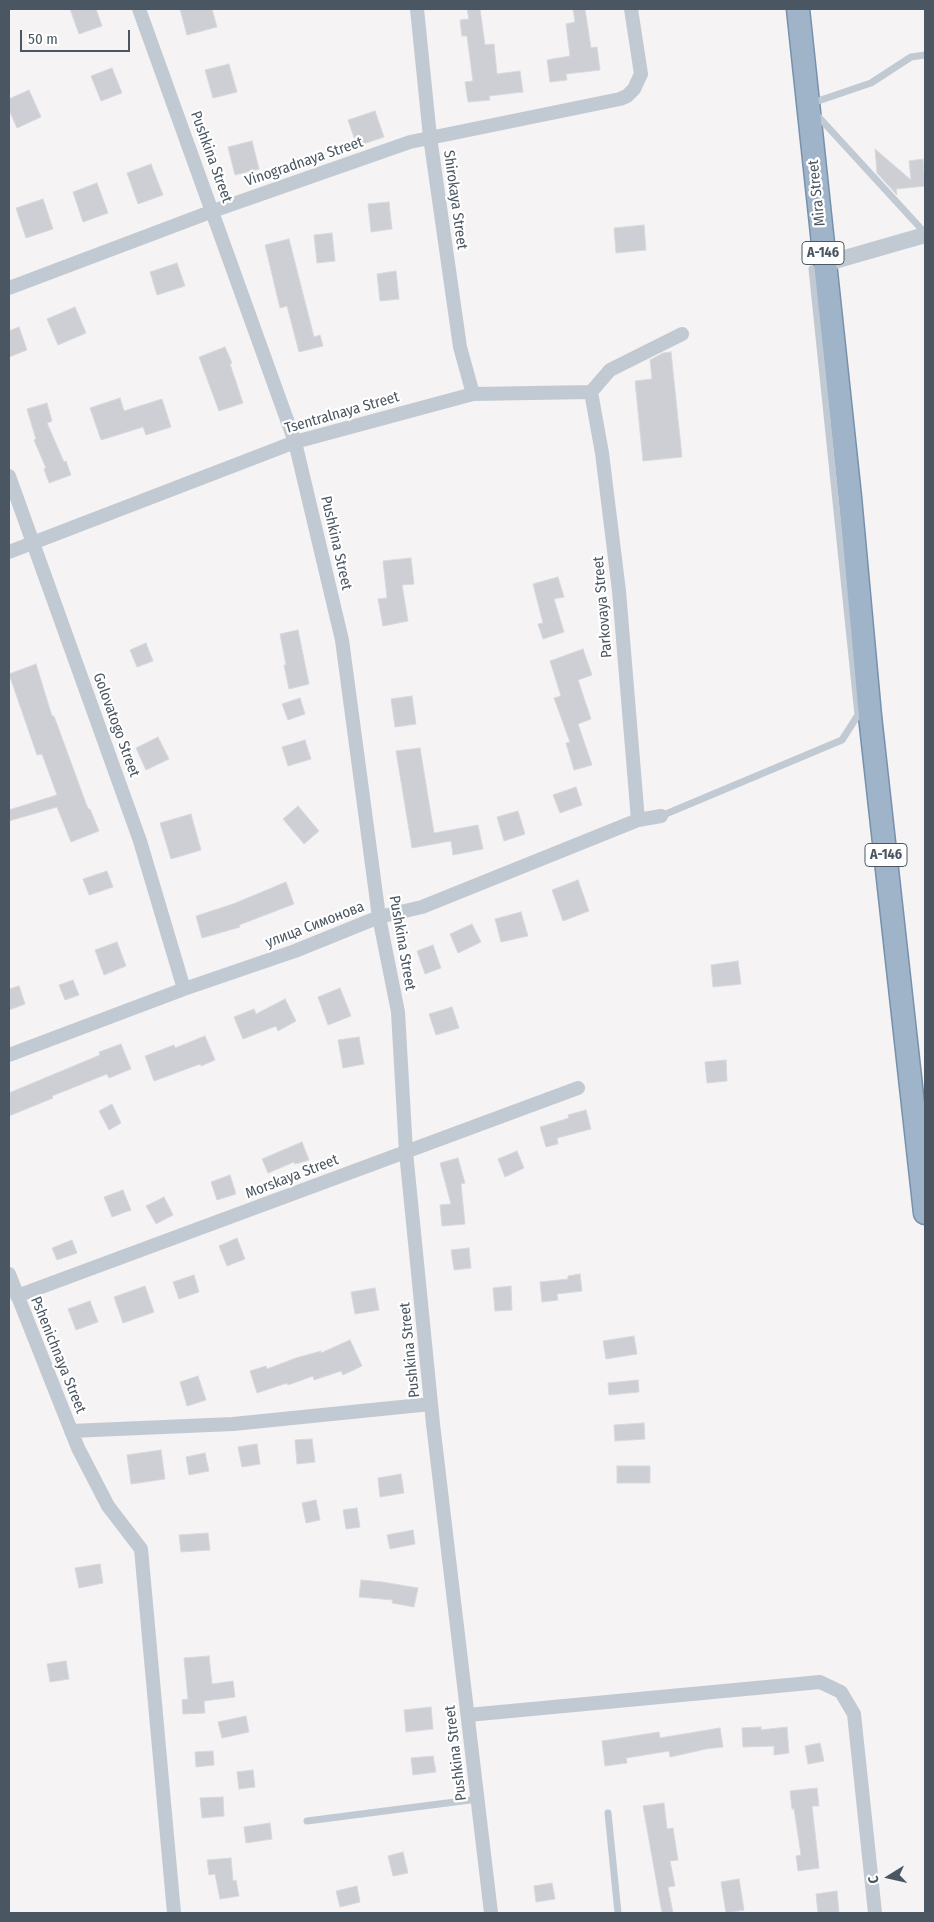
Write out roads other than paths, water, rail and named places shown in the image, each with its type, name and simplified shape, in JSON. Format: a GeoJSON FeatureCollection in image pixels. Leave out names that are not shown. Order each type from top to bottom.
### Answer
{"type":"FeatureCollection","features":[{"type":"Feature","properties":{"kind":"highway","name":"Mira Street"},"geometry":{"type":"LineString","coordinates":[[798,9],[808,105],[818,267],[850,497],[864,715]]}},
{"type":"Feature","properties":{"kind":"highway","name":"А-146"},"geometry":{"type":"LineString","coordinates":[[864,715],[925,1213]]}},
{"type":"Feature","properties":{"kind":"street","name":"Pushkina Street"},"geometry":{"type":"LineString","coordinates":[[139,9],[295,442],[342,640],[380,917],[398,1012],[406,1152],[431,1404],[491,1913]]}},
{"type":"Feature","properties":{"kind":"street","name":"Shirokaya Street"},"geometry":{"type":"LineString","coordinates":[[417,9],[430,137],[460,347],[473,394]]}},
{"type":"Feature","properties":{"kind":"street","name":"Vinogradnaya Street"},"geometry":{"type":"LineString","coordinates":[[9,288],[213,211],[394,148],[430,137],[620,99],[627,96],[634,89],[641,74],[631,9]]}},
{"type":"Feature","properties":{"kind":"street"},"geometry":{"type":"LineString","coordinates":[[818,267],[925,234]]}},
{"type":"Feature","properties":{"kind":"street"},"geometry":{"type":"LineString","coordinates":[[591,392],[610,370],[682,334]]}},
{"type":"Feature","properties":{"kind":"street","name":"Tsentralnaya Street"},"geometry":{"type":"LineString","coordinates":[[9,552],[295,442],[473,394],[591,392]]}},
{"type":"Feature","properties":{"kind":"street","name":"Parkovaya Street"},"geometry":{"type":"LineString","coordinates":[[591,392],[602,453],[619,591],[638,820]]}},
{"type":"Feature","properties":{"kind":"street","name":"Golovatogo Street"},"geometry":{"type":"LineString","coordinates":[[9,476],[140,841],[184,989]]}},
{"type":"Feature","properties":{"kind":"street","name":"улица Симонова"},"geometry":{"type":"LineString","coordinates":[[9,1055],[184,989],[295,951],[380,917],[422,907],[638,820],[661,816]]}},
{"type":"Feature","properties":{"kind":"street","name":"Morskaya Street"},"geometry":{"type":"LineString","coordinates":[[17,1296],[578,1088]]}},
{"type":"Feature","properties":{"kind":"street","name":"Pshenichnaya Street"},"geometry":{"type":"LineString","coordinates":[[9,1274],[78,1448],[108,1506],[140,1549],[174,1913]]}},
{"type":"Feature","properties":{"kind":"street"},"geometry":{"type":"LineString","coordinates":[[71,1431],[233,1424],[431,1404]]}},
{"type":"Feature","properties":{"kind":"street"},"geometry":{"type":"LineString","coordinates":[[468,1716],[820,1682],[841,1692],[854,1714],[874,1913]]}},
{"type":"Feature","properties":{"kind":"lane"},"geometry":{"type":"LineString","coordinates":[[925,55],[911,57],[871,83],[808,105],[925,234]]}},
{"type":"Feature","properties":{"kind":"lane"},"geometry":{"type":"LineString","coordinates":[[661,816],[842,740],[864,715],[818,267]]}},
{"type":"Feature","properties":{"kind":"lane"},"geometry":{"type":"LineString","coordinates":[[307,1821],[478,1799]]}},
{"type":"Feature","properties":{"kind":"lane"},"geometry":{"type":"LineString","coordinates":[[608,1812],[618,1913]]}}]}
